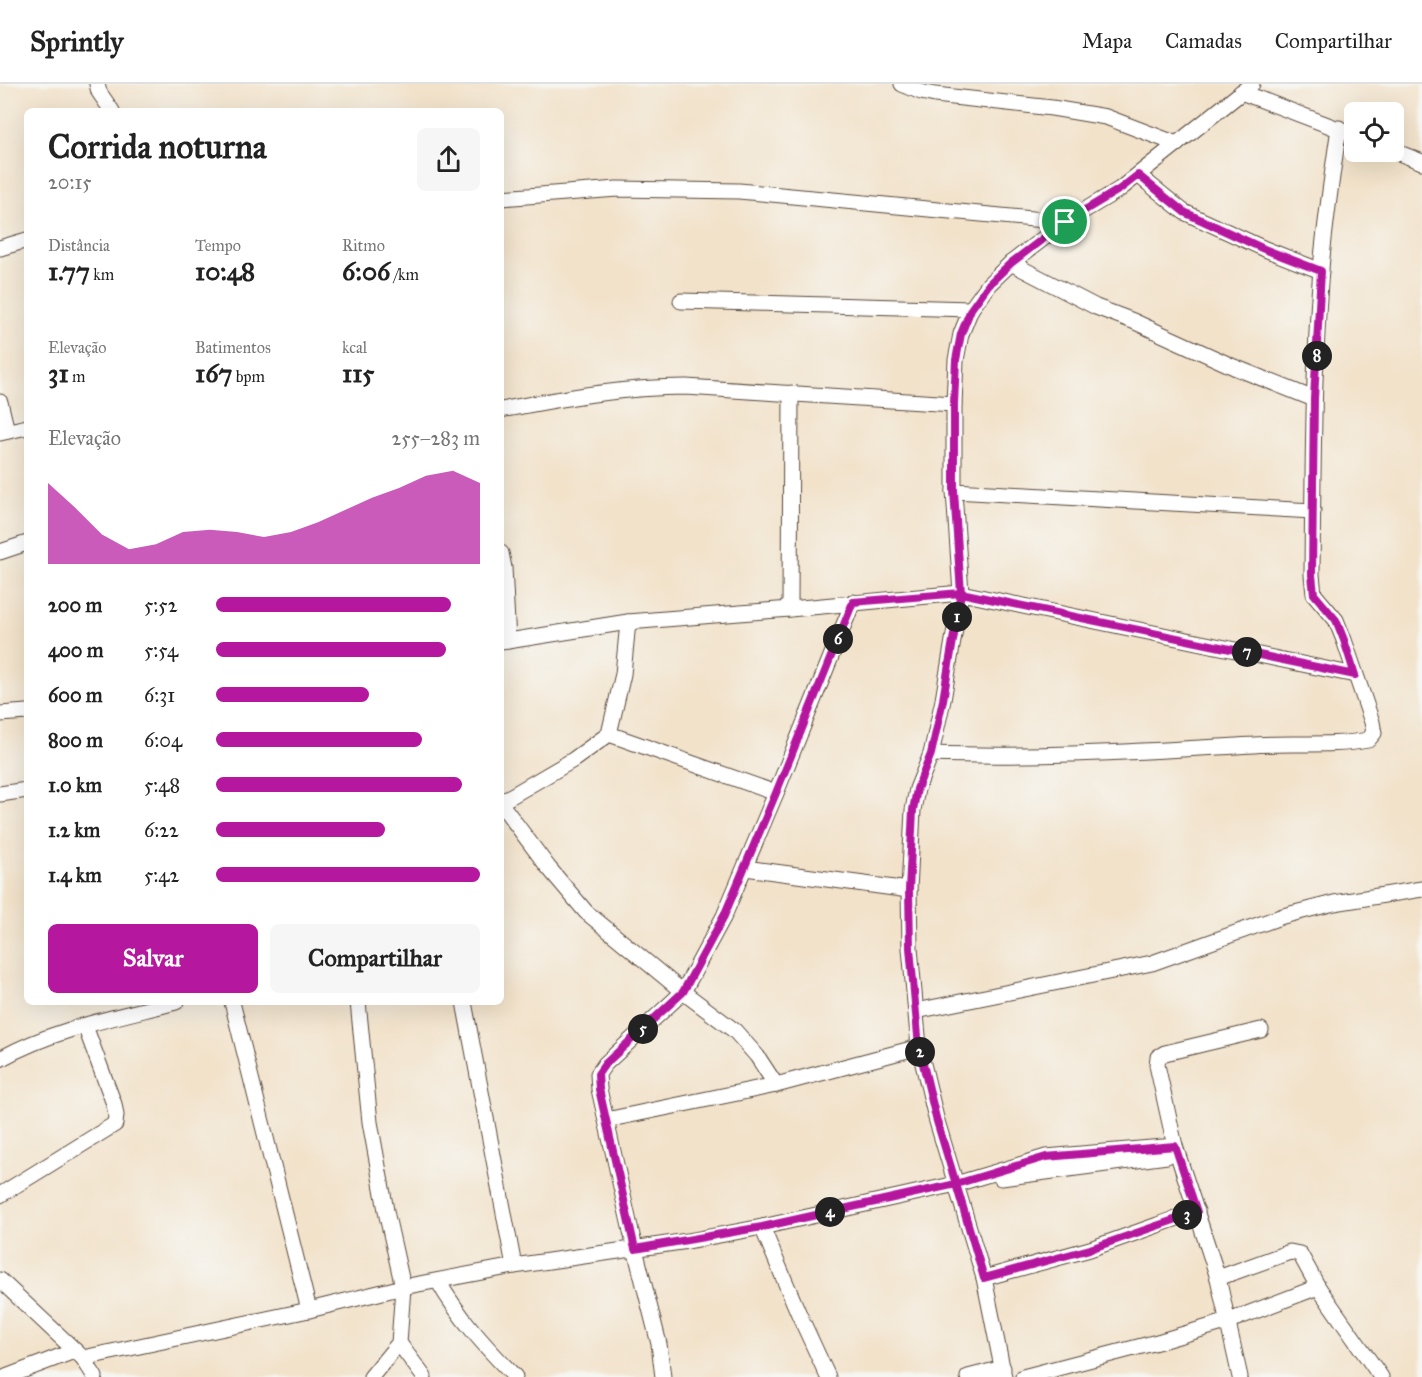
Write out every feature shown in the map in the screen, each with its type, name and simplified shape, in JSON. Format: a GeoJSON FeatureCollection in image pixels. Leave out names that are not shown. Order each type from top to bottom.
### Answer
{"type":"FeatureCollection","features":[{"type":"Feature","properties":{"kind":"street"},"geometry":{"type":"LineString","coordinates":[[97,84],[99,92],[110,108]]}},
{"type":"Feature","properties":{"kind":"street"},"geometry":{"type":"LineString","coordinates":[[902,84],[935,95],[1052,108],[1106,117],[1177,144]]}},
{"type":"Feature","properties":{"kind":"street"},"geometry":{"type":"LineString","coordinates":[[968,1377],[1004,1373],[984,1278],[936,1118],[919,1047],[910,948],[909,890],[913,810],[917,789],[931,754],[943,700],[961,593],[954,491],[954,404],[961,334],[971,309],[989,284],[1011,263],[1065,222],[1120,189],[1246,88],[1344,130]]}},
{"type":"Feature","properties":{"kind":"street"},"geometry":{"type":"LineString","coordinates":[[931,754],[996,756],[1279,743],[1324,744],[1368,740],[1374,733],[1344,640],[1336,620],[1314,594],[1312,575],[1314,399],[1321,271],[1339,128]]}},
{"type":"Feature","properties":{"kind":"street"},"geometry":{"type":"LineString","coordinates":[[1404,154],[1422,162]]}},
{"type":"Feature","properties":{"kind":"street"},"geometry":{"type":"LineString","coordinates":[[1138,175],[1184,212],[1264,249],[1321,271]]}},
{"type":"Feature","properties":{"kind":"street"},"geometry":{"type":"LineString","coordinates":[[504,198],[617,189],[739,191],[1065,222]]}},
{"type":"Feature","properties":{"kind":"street"},"geometry":{"type":"LineString","coordinates":[[0,248],[24,241]]}},
{"type":"Feature","properties":{"kind":"street"},"geometry":{"type":"LineString","coordinates":[[1011,263],[1096,307],[1133,321],[1233,367],[1314,399]]}},
{"type":"Feature","properties":{"kind":"street"},"geometry":{"type":"LineString","coordinates":[[681,301],[971,309]]}},
{"type":"Feature","properties":{"kind":"street"},"geometry":{"type":"LineString","coordinates":[[504,409],[630,388],[686,387],[954,404]]}},
{"type":"Feature","properties":{"kind":"street"},"geometry":{"type":"LineString","coordinates":[[790,609],[791,393]]}},
{"type":"Feature","properties":{"kind":"street"},"geometry":{"type":"LineString","coordinates":[[0,402],[4,432],[24,428]]}},
{"type":"Feature","properties":{"kind":"street"},"geometry":{"type":"LineString","coordinates":[[954,491],[1313,511]]}},
{"type":"Feature","properties":{"kind":"street"},"geometry":{"type":"LineString","coordinates":[[0,552],[24,544]]}},
{"type":"Feature","properties":{"kind":"street"},"geometry":{"type":"LineString","coordinates":[[504,568],[505,641],[628,622],[961,593],[1355,675]]}},
{"type":"Feature","properties":{"kind":"street"},"geometry":{"type":"LineString","coordinates":[[663,1377],[659,1344],[635,1249],[599,1089],[598,1074],[605,1064],[683,992],[724,916],[745,868],[853,602]]}},
{"type":"Feature","properties":{"kind":"street"},"geometry":{"type":"LineString","coordinates":[[504,801],[573,760],[609,734],[623,674],[628,622]]}},
{"type":"Feature","properties":{"kind":"street"},"geometry":{"type":"LineString","coordinates":[[0,714],[24,712]]}},
{"type":"Feature","properties":{"kind":"street"},"geometry":{"type":"LineString","coordinates":[[609,734],[776,793]]}},
{"type":"Feature","properties":{"kind":"street"},"geometry":{"type":"LineString","coordinates":[[0,794],[24,790]]}},
{"type":"Feature","properties":{"kind":"street"},"geometry":{"type":"LineString","coordinates":[[504,807],[573,899],[683,992],[735,1031],[757,1056],[776,1085]]}},
{"type":"Feature","properties":{"kind":"street"},"geometry":{"type":"LineString","coordinates":[[745,868],[909,890]]}},
{"type":"Feature","properties":{"kind":"street"},"geometry":{"type":"LineString","coordinates":[[916,1011],[1152,963],[1283,916],[1334,903],[1422,889]]}},
{"type":"Feature","properties":{"kind":"street"},"geometry":{"type":"LineString","coordinates":[[0,1059],[23,1048],[85,1026],[165,1005]]}},
{"type":"Feature","properties":{"kind":"street"},"geometry":{"type":"LineString","coordinates":[[233,1005],[309,1310]]}},
{"type":"Feature","properties":{"kind":"street"},"geometry":{"type":"LineString","coordinates":[[358,1005],[370,1122],[403,1287],[399,1343],[371,1377]]}},
{"type":"Feature","properties":{"kind":"street"},"geometry":{"type":"LineString","coordinates":[[465,1005],[513,1266]]}},
{"type":"Feature","properties":{"kind":"street"},"geometry":{"type":"LineString","coordinates":[[0,1195],[115,1124],[114,1104],[85,1026]]}},
{"type":"Feature","properties":{"kind":"street"},"geometry":{"type":"LineString","coordinates":[[1240,1377],[1218,1278],[1177,1150],[1157,1065],[1158,1057],[1165,1053],[1261,1030]]}},
{"type":"Feature","properties":{"kind":"street"},"geometry":{"type":"LineString","coordinates":[[606,1120],[776,1085],[919,1047]]}},
{"type":"Feature","properties":{"kind":"street"},"geometry":{"type":"LineString","coordinates":[[6,1377],[78,1354],[309,1310],[403,1287],[513,1266],[635,1249],[762,1227],[956,1184],[1046,1157],[1177,1150]]}},
{"type":"Feature","properties":{"kind":"street"},"geometry":{"type":"LineString","coordinates":[[984,1278],[1090,1249],[1197,1212]]}},
{"type":"Feature","properties":{"kind":"street"},"geometry":{"type":"LineString","coordinates":[[762,1227],[828,1377]]}},
{"type":"Feature","properties":{"kind":"street"},"geometry":{"type":"LineString","coordinates":[[1218,1278],[1295,1252],[1300,1254],[1318,1287],[1382,1377]]}},
{"type":"Feature","properties":{"kind":"street"},"geometry":{"type":"LineString","coordinates":[[0,1280],[78,1354],[95,1377]]}},
{"type":"Feature","properties":{"kind":"street"},"geometry":{"type":"LineString","coordinates":[[438,1281],[450,1303],[515,1377]]}},
{"type":"Feature","properties":{"kind":"street"},"geometry":{"type":"LineString","coordinates":[[1023,1377],[1229,1321],[1318,1287]]}},
{"type":"Feature","properties":{"kind":"street"},"geometry":{"type":"LineString","coordinates":[[399,1343],[424,1377]]}},
{"type":"Feature","properties":{"kind":"route"},"geometry":{"type":"LineString","coordinates":[[1065,222],[1011,263],[989,284],[971,309],[961,334],[956,360],[954,491],[961,593],[943,700],[931,754],[917,789],[911,834],[910,948],[919,1047],[936,1118],[956,1184],[1046,1157],[1175,1146],[1197,1212],[1090,1249],[984,1278],[956,1184],[762,1227],[635,1249],[599,1089],[598,1074],[605,1064],[683,992],[724,916],[745,868],[853,602],[961,593],[1355,675],[1336,620],[1314,594],[1312,575],[1314,399],[1321,271],[1264,249],[1184,212],[1138,175],[1120,189],[1065,222]]}}]}
